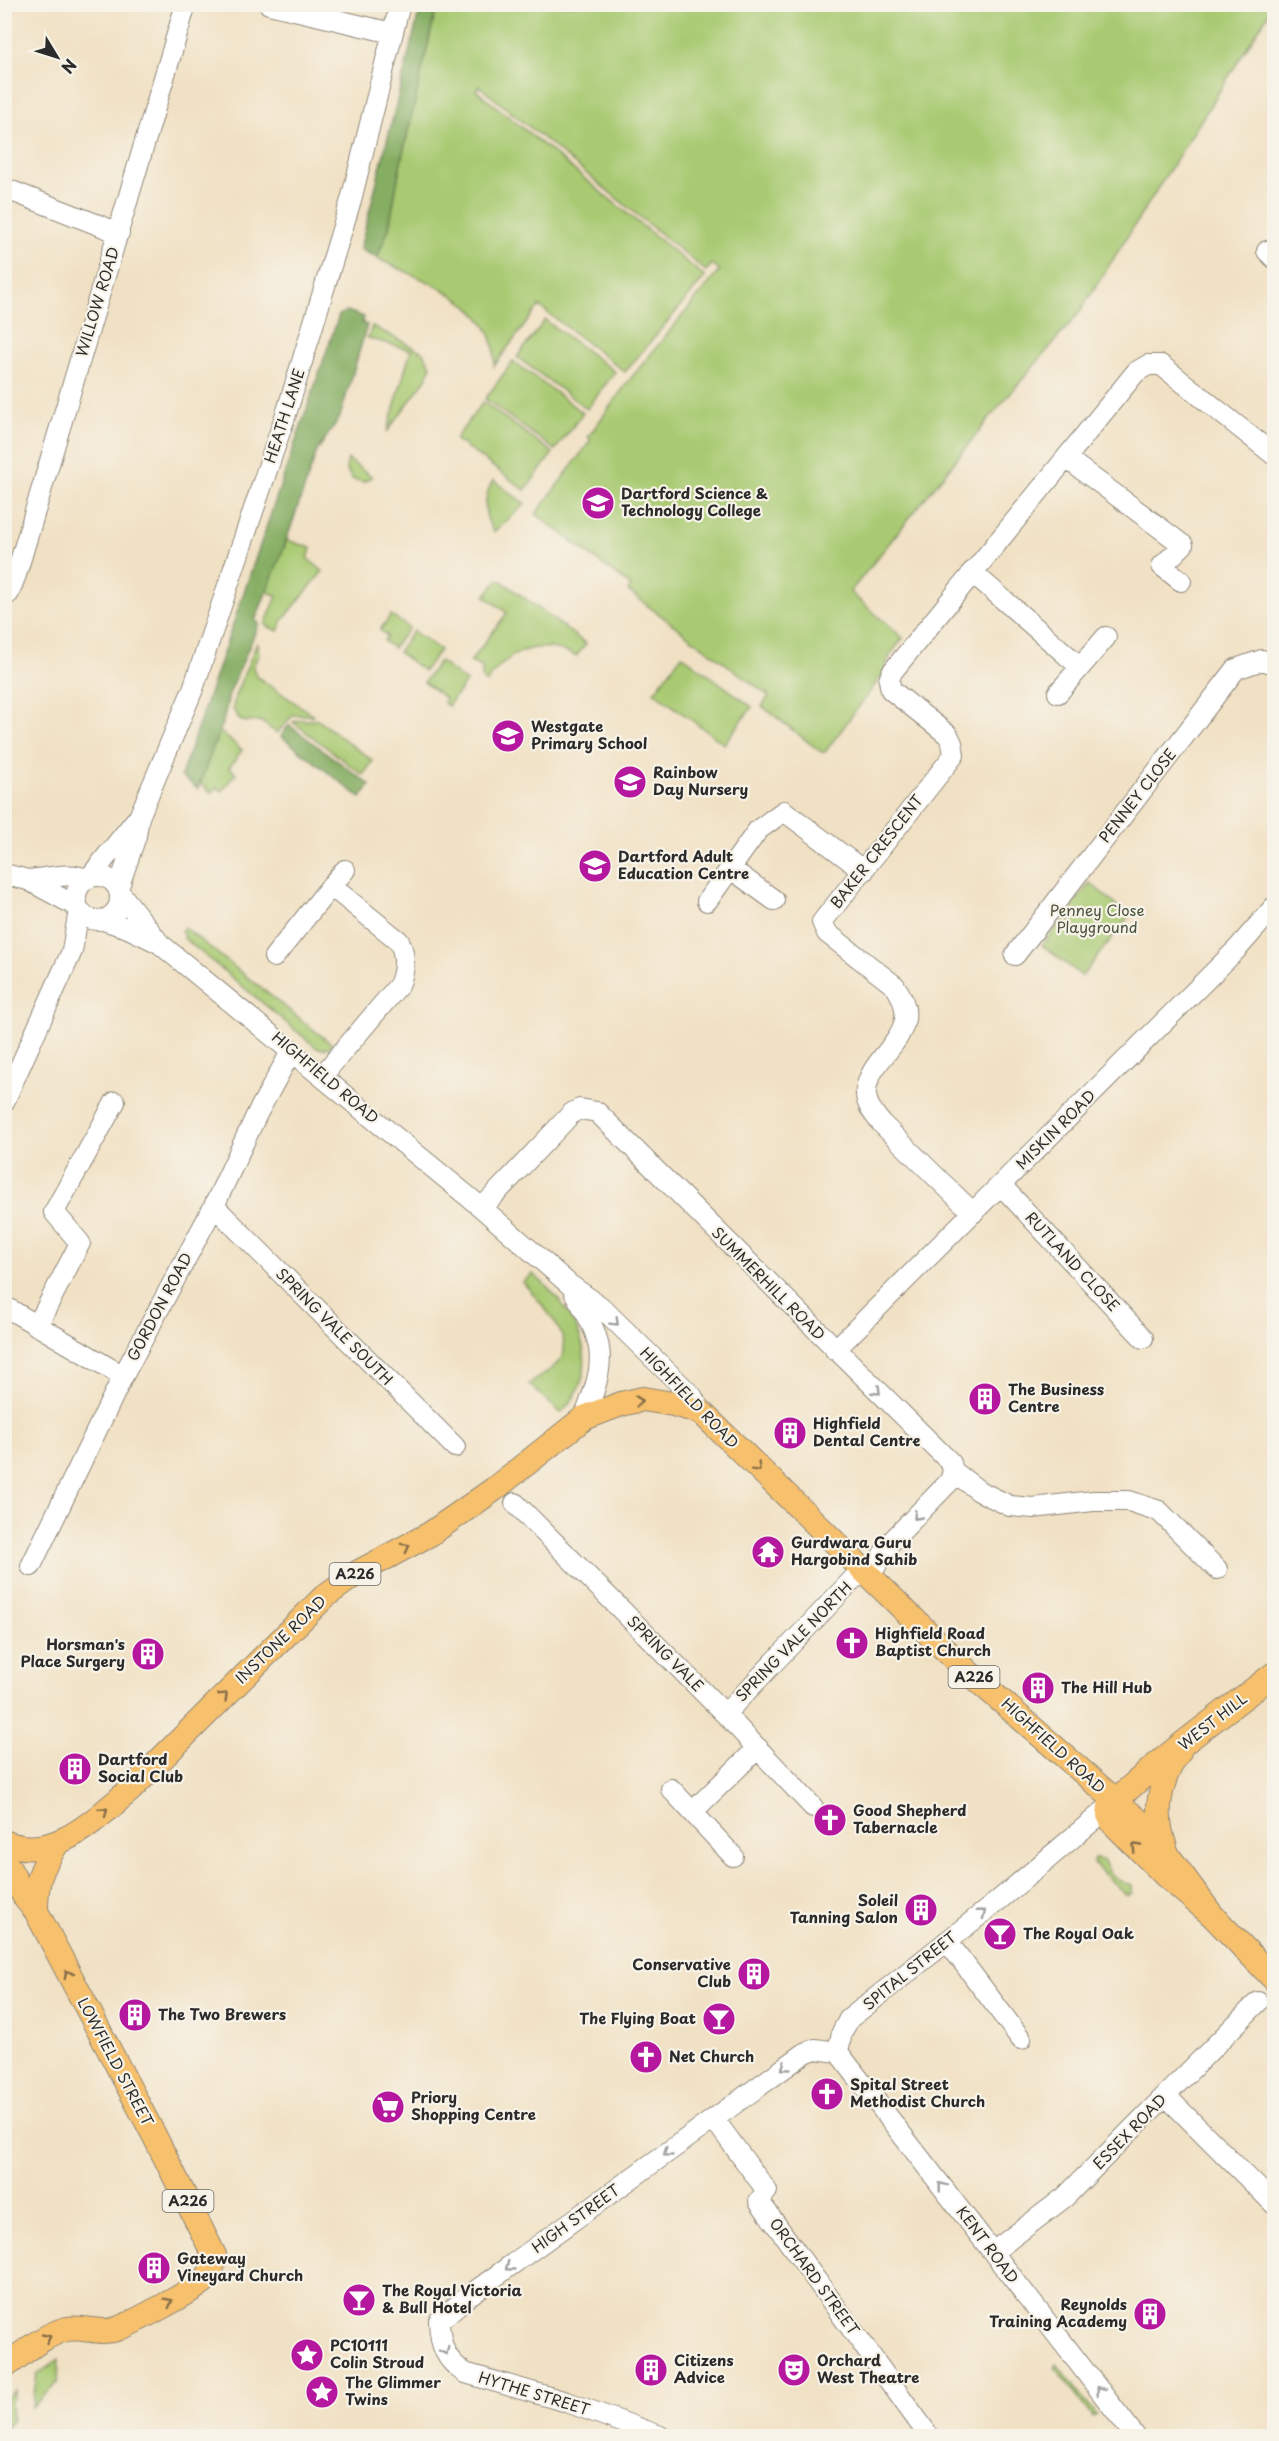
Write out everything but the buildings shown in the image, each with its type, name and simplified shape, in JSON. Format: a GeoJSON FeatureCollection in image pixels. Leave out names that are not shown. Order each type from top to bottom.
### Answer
{"type":"FeatureCollection","features":[{"type":"Feature","properties":{"kind":"main road","name":"INSTONE ROAD"},"geometry":{"type":"LineString","coordinates":[[36,1911],[36,1884],[46,1846],[97,1817],[130,1790],[325,1596],[357,1573],[430,1534],[493,1490],[584,1418],[621,1404],[643,1400],[673,1404],[701,1412]]}},
{"type":"Feature","properties":{"kind":"main road","name":"HIGHFIELD ROAD"},"geometry":{"type":"LineString","coordinates":[[701,1412],[967,1671],[1086,1773],[1113,1803],[1155,1838],[1211,1914]]}},
{"type":"Feature","properties":{"kind":"main road","name":"WEST HILL"},"geometry":{"type":"LineString","coordinates":[[1150,1768],[1189,1742],[1275,1674]]}},
{"type":"Feature","properties":{"kind":"main road","name":"HIGHFIELD ROAD"},"geometry":{"type":"LineString","coordinates":[[1168,1856],[1160,1833],[1158,1816],[1163,1781],[1178,1754],[1189,1742]]}},
{"type":"Feature","properties":{"kind":"main road","name":"A226"},"geometry":{"type":"LineString","coordinates":[[1086,1773],[1113,1781],[1125,1780],[1150,1768]]}},
{"type":"Feature","properties":{"kind":"main road","name":"A226"},"geometry":{"type":"LineString","coordinates":[[1113,1803],[1150,1768]]}},
{"type":"Feature","properties":{"kind":"main road","name":"HIGHFIELD ROAD"},"geometry":{"type":"LineString","coordinates":[[1113,1803],[1109,1815],[1113,1823],[1165,1875],[1211,1914],[1275,1979]]}},
{"type":"Feature","properties":{"kind":"main road"},"geometry":{"type":"LineString","coordinates":[[4,1842],[20,1848],[46,1846]]}},
{"type":"Feature","properties":{"kind":"main road","name":"A226"},"geometry":{"type":"LineString","coordinates":[[10,1870],[46,1846]]}},
{"type":"Feature","properties":{"kind":"main road","name":"LOWFIELD STREET"},"geometry":{"type":"LineString","coordinates":[[4,2367],[44,2338],[68,2329],[98,2332],[117,2329],[193,2290],[203,2282],[213,2267],[214,2255],[36,1911],[26,1899],[10,1870]]}},
{"type":"Feature","properties":{"kind":"street","name":"WILLOW ROAD"},"geometry":{"type":"LineString","coordinates":[[4,597],[9,592],[16,575],[186,4]]}},
{"type":"Feature","properties":{"kind":"street"},"geometry":{"type":"LineString","coordinates":[[269,4],[392,33]]}},
{"type":"Feature","properties":{"kind":"street","name":"HEATH LANE"},"geometry":{"type":"LineString","coordinates":[[119,891],[136,836],[139,817],[194,688],[288,408],[351,200],[400,4]]}},
{"type":"Feature","properties":{"kind":"street"},"geometry":{"type":"LineString","coordinates":[[4,188],[119,233]]}},
{"type":"Feature","properties":{"kind":"street","name":"BAKER CRESCENT"},"geometry":{"type":"LineString","coordinates":[[973,1213],[882,1124],[869,1108],[866,1092],[870,1076],[896,1042],[902,1029],[905,1010],[902,995],[895,986],[827,933],[822,922],[954,755],[952,742],[948,735],[891,690],[889,680],[892,672],[1136,372],[1148,365],[1161,366],[1275,455]]}},
{"type":"Feature","properties":{"kind":"street"},"geometry":{"type":"LineString","coordinates":[[1066,458],[1183,545],[1162,566],[1181,580]]}},
{"type":"Feature","properties":{"kind":"street"},"geometry":{"type":"LineString","coordinates":[[972,572],[1079,666]]}},
{"type":"Feature","properties":{"kind":"street"},"geometry":{"type":"LineString","coordinates":[[1058,693],[1106,637]]}},
{"type":"Feature","properties":{"kind":"street","name":"PENNEY CLOSE"},"geometry":{"type":"LineString","coordinates":[[1015,955],[1236,669],[1262,660],[1275,664]]}},
{"type":"Feature","properties":{"kind":"street"},"geometry":{"type":"LineString","coordinates":[[707,901],[758,830],[784,811],[864,871]]}},
{"type":"Feature","properties":{"kind":"street","name":"HEATH LANE"},"geometry":{"type":"LineString","coordinates":[[88,878],[139,817]]}},
{"type":"Feature","properties":{"kind":"street"},"geometry":{"type":"LineString","coordinates":[[730,868],[774,900]]}},
{"type":"Feature","properties":{"kind":"street"},"geometry":{"type":"LineString","coordinates":[[274,957],[345,870]]}},
{"type":"Feature","properties":{"kind":"street"},"geometry":{"type":"LineString","coordinates":[[4,873],[28,880],[77,908],[88,919],[109,918],[118,907],[119,891],[106,878],[71,875],[28,880]]}},
{"type":"Feature","properties":{"kind":"street"},"geometry":{"type":"LineString","coordinates":[[4,1102],[72,951],[77,908],[76,891],[88,878]]}},
{"type":"Feature","properties":{"kind":"street"},"geometry":{"type":"LineString","coordinates":[[322,1076],[399,985],[404,968],[399,940],[332,886]]}},
{"type":"Feature","properties":{"kind":"street","name":"HIGHFIELD ROAD"},"geometry":{"type":"LineString","coordinates":[[119,891],[159,943]]}},
{"type":"Feature","properties":{"kind":"street","name":"MISKIN ROAD"},"geometry":{"type":"LineString","coordinates":[[835,1350],[1238,948],[1275,907]]}},
{"type":"Feature","properties":{"kind":"street"},"geometry":{"type":"LineString","coordinates":[[72,951],[101,920]]}},
{"type":"Feature","properties":{"kind":"street","name":"HIGHFIELD ROAD"},"geometry":{"type":"LineString","coordinates":[[101,920],[128,928],[159,943],[292,1050],[482,1208],[570,1285],[600,1306],[692,1396],[701,1412]]}},
{"type":"Feature","properties":{"kind":"street","name":"GORDON ROAD"},"geometry":{"type":"LineString","coordinates":[[31,1566],[123,1376],[214,1206],[257,1114],[292,1050]]}},
{"type":"Feature","properties":{"kind":"street"},"geometry":{"type":"LineString","coordinates":[[37,1326],[80,1243],[54,1212],[115,1102]]}},
{"type":"Feature","properties":{"kind":"street","name":"SUMMERHILL ROAD"},"geometry":{"type":"LineString","coordinates":[[482,1208],[572,1113],[580,1109],[597,1112],[951,1463],[953,1471],[985,1495],[1010,1506],[1033,1508],[1093,1501],[1130,1501],[1159,1511],[1217,1569]]}},
{"type":"Feature","properties":{"kind":"street","name":"RUTLAND CLOSE"},"geometry":{"type":"LineString","coordinates":[[1001,1185],[1143,1338]]}},
{"type":"Feature","properties":{"kind":"street","name":"SPRING VALE SOUTH"},"geometry":{"type":"LineString","coordinates":[[214,1206],[455,1447]]}},
{"type":"Feature","properties":{"kind":"street"},"geometry":{"type":"LineString","coordinates":[[570,1285],[594,1326],[600,1357],[599,1375],[584,1418]]}},
{"type":"Feature","properties":{"kind":"street"},"geometry":{"type":"LineString","coordinates":[[4,1306],[123,1376]]}},
{"type":"Feature","properties":{"kind":"street"},"geometry":{"type":"LineString","coordinates":[[867,1574],[876,1566],[889,1544],[950,1481],[953,1471]]}},
{"type":"Feature","properties":{"kind":"street","name":"SPRING VALE"},"geometry":{"type":"LineString","coordinates":[[515,1503],[725,1714],[813,1807]]}},
{"type":"Feature","properties":{"kind":"street","name":"SPRING VALE NORTH"},"geometry":{"type":"LineString","coordinates":[[725,1714],[854,1578],[867,1574]]}},
{"type":"Feature","properties":{"kind":"street"},"geometry":{"type":"LineString","coordinates":[[692,1812],[758,1748]]}},
{"type":"Feature","properties":{"kind":"street"},"geometry":{"type":"LineString","coordinates":[[671,1789],[733,1856]]}},
{"type":"Feature","properties":{"kind":"street","name":"SPITAL STREET"},"geometry":{"type":"LineString","coordinates":[[838,2052],[842,2032],[849,2019],[1113,1803]]}},
{"type":"Feature","properties":{"kind":"street"},"geometry":{"type":"LineString","coordinates":[[947,1941],[1021,2039]]}},
{"type":"Feature","properties":{"kind":"street","name":"ESSEX ROAD"},"geometry":{"type":"LineString","coordinates":[[993,2252],[1065,2197],[1258,2002]]}},
{"type":"Feature","properties":{"kind":"street"},"geometry":{"type":"LineString","coordinates":[[714,2119],[805,2053],[815,2049],[838,2052]]}},
{"type":"Feature","properties":{"kind":"street","name":"KENT ROAD"},"geometry":{"type":"LineString","coordinates":[[838,2052],[1136,2436]]}},
{"type":"Feature","properties":{"kind":"street"},"geometry":{"type":"LineString","coordinates":[[1166,2096],[1275,2204]]}},
{"type":"Feature","properties":{"kind":"street","name":"HIGH STREET"},"geometry":{"type":"LineString","coordinates":[[439,2321],[467,2298],[714,2119]]}},
{"type":"Feature","properties":{"kind":"street","name":"ORCHARD STREET"},"geometry":{"type":"LineString","coordinates":[[714,2119],[767,2191],[759,2200],[929,2436]]}},
{"type":"Feature","properties":{"kind":"street","name":"HYTHE STREET"},"geometry":{"type":"LineString","coordinates":[[439,2321],[440,2343],[454,2366],[465,2373],[567,2402],[660,2436]]}},
{"type":"Feature","properties":{"kind":"green space"},"geometry":{"type":"Polygon","coordinates":[[[421,5],[437,5],[400,166],[389,228],[377,258],[360,249],[421,5]]]}},
{"type":"Feature","properties":{"kind":"green space","name":"Dartford Science & Technology College"},"geometry":{"type":"Polygon","coordinates":[[[437,5],[1274,5],[1079,313],[992,415],[850,592],[903,638],[890,655],[883,674],[825,752],[821,752],[762,706],[769,696],[628,591],[631,586],[536,514],[591,440],[588,437],[627,383],[720,270],[712,264],[706,271],[479,86],[476,90],[705,277],[625,372],[539,306],[494,366],[493,344],[485,325],[472,310],[435,285],[377,258],[389,228],[400,166],[437,5]]]}},
{"type":"Feature","properties":{"kind":"green space"},"geometry":{"type":"Polygon","coordinates":[[[347,311],[364,317],[362,323],[367,325],[340,417],[317,451],[283,550],[255,621],[259,623],[229,694],[224,718],[198,789],[181,776],[339,315],[347,311]]]}},
{"type":"Feature","properties":{"kind":"green space"},"geometry":{"type":"Polygon","coordinates":[[[545,320],[615,372],[587,409],[517,357],[545,320]]]}},
{"type":"Feature","properties":{"kind":"green space"},"geometry":{"type":"Polygon","coordinates":[[[372,326],[423,352],[431,366],[426,379],[387,432],[411,350],[368,338],[372,326]]]}},
{"type":"Feature","properties":{"kind":"green space"},"geometry":{"type":"Polygon","coordinates":[[[513,361],[583,413],[555,450],[485,399],[513,361]]]}},
{"type":"Feature","properties":{"kind":"green space"},"geometry":{"type":"Polygon","coordinates":[[[483,402],[553,453],[525,490],[455,439],[483,402]]]}},
{"type":"Feature","properties":{"kind":"green space"},"geometry":{"type":"Polygon","coordinates":[[[348,459],[372,477],[363,482],[352,479],[346,469],[348,459]]]}},
{"type":"Feature","properties":{"kind":"green space"},"geometry":{"type":"Polygon","coordinates":[[[493,480],[525,504],[494,532],[487,519],[485,506],[487,493],[493,480]]]}},
{"type":"Feature","properties":{"kind":"green space"},"geometry":{"type":"Polygon","coordinates":[[[287,540],[311,548],[308,559],[323,571],[283,620],[278,631],[265,625],[277,596],[266,591],[287,540]]]}},
{"type":"Feature","properties":{"kind":"green space"},"geometry":{"type":"Polygon","coordinates":[[[499,579],[586,644],[576,656],[549,648],[525,650],[504,662],[486,683],[482,679],[482,667],[470,662],[507,613],[485,596],[499,579]]]}},
{"type":"Feature","properties":{"kind":"green space"},"geometry":{"type":"Polygon","coordinates":[[[391,615],[409,628],[393,648],[384,641],[387,636],[380,630],[391,615]]]}},
{"type":"Feature","properties":{"kind":"green space"},"geometry":{"type":"Polygon","coordinates":[[[413,631],[440,650],[424,671],[398,652],[413,631]]]}},
{"type":"Feature","properties":{"kind":"green space"},"geometry":{"type":"Polygon","coordinates":[[[257,643],[259,654],[253,667],[256,676],[313,715],[293,715],[277,733],[260,721],[240,720],[233,709],[235,696],[257,643]]]}},
{"type":"Feature","properties":{"kind":"green space"},"geometry":{"type":"Polygon","coordinates":[[[682,655],[752,707],[724,744],[654,692],[682,655]]]}},
{"type":"Feature","properties":{"kind":"green space"},"geometry":{"type":"Polygon","coordinates":[[[439,661],[466,682],[448,706],[444,703],[446,699],[424,682],[439,661]]]}},
{"type":"Feature","properties":{"kind":"green space"},"geometry":{"type":"Polygon","coordinates":[[[318,720],[373,761],[363,775],[293,722],[318,720]]]}},
{"type":"Feature","properties":{"kind":"green space"},"geometry":{"type":"Polygon","coordinates":[[[289,725],[370,785],[361,798],[281,736],[289,725]]]}},
{"type":"Feature","properties":{"kind":"green space"},"geometry":{"type":"Polygon","coordinates":[[[219,731],[242,750],[229,768],[236,773],[222,791],[217,787],[212,793],[200,783],[219,731]]]}},
{"type":"Feature","properties":{"kind":"green space","name":"Penney Close Playground"},"geometry":{"type":"Polygon","coordinates":[[[1090,883],[1129,916],[1082,976],[1042,945],[1062,920],[1068,925],[1073,918],[1071,907],[1090,883]]]}},
{"type":"Feature","properties":{"kind":"green space"},"geometry":{"type":"Polygon","coordinates":[[[184,927],[333,1045],[324,1049],[317,1048],[184,938],[181,932],[184,927]]]}},
{"type":"Feature","properties":{"kind":"green space"},"geometry":{"type":"Polygon","coordinates":[[[533,1274],[562,1304],[581,1339],[584,1357],[583,1376],[575,1395],[561,1413],[529,1384],[556,1365],[562,1357],[564,1348],[563,1338],[552,1318],[523,1282],[533,1274]]]}},
{"type":"Feature","properties":{"kind":"green space"},"geometry":{"type":"Polygon","coordinates":[[[1094,1859],[1104,1861],[1115,1877],[1132,1886],[1132,1893],[1125,1894],[1093,1863],[1094,1859]]]}},
{"type":"Feature","properties":{"kind":"green space"},"geometry":{"type":"Polygon","coordinates":[[[59,2359],[58,2383],[32,2407],[37,2375],[59,2359]]]}},
{"type":"Feature","properties":{"kind":"green space"},"geometry":{"type":"Polygon","coordinates":[[[1057,2364],[1096,2415],[1092,2417],[1055,2367],[1057,2364]]]}},
{"type":"Feature","properties":{"kind":"green space"},"geometry":{"type":"Polygon","coordinates":[[[15,2391],[11,2402],[12,2421],[5,2429],[5,2398],[15,2391]]]}},
{"type":"Feature","properties":{"kind":"place","name":"Dartford Science & Technology College"},"geometry":{"type":"Point","coordinates":[598,503]}},
{"type":"Feature","properties":{"kind":"place","name":"Westgate Primary School"},"geometry":{"type":"Point","coordinates":[508,736]}},
{"type":"Feature","properties":{"kind":"place","name":"Rainbow Day Nursery"},"geometry":{"type":"Point","coordinates":[630,782]}},
{"type":"Feature","properties":{"kind":"place","name":"Dartford Adult Education Centre"},"geometry":{"type":"Point","coordinates":[595,866]}},
{"type":"Feature","properties":{"kind":"place","name":"The Business Centre"},"geometry":{"type":"Point","coordinates":[985,1399]}},
{"type":"Feature","properties":{"kind":"place","name":"Highfield Dental Centre"},"geometry":{"type":"Point","coordinates":[790,1433]}},
{"type":"Feature","properties":{"kind":"place","name":"Gurdwara Guru Hargobind Sahib"},"geometry":{"type":"Point","coordinates":[768,1552]}},
{"type":"Feature","properties":{"kind":"place","name":"Highfield Road Baptist Church"},"geometry":{"type":"Point","coordinates":[852,1643]}},
{"type":"Feature","properties":{"kind":"place","name":"Horsman's Place Surgery"},"geometry":{"type":"Point","coordinates":[148,1654]}},
{"type":"Feature","properties":{"kind":"place","name":"The Hill Hub"},"geometry":{"type":"Point","coordinates":[1038,1688]}},
{"type":"Feature","properties":{"kind":"place","name":"Dartford Social Club"},"geometry":{"type":"Point","coordinates":[75,1769]}},
{"type":"Feature","properties":{"kind":"place","name":"Good Shepherd Tabernacle"},"geometry":{"type":"Point","coordinates":[830,1820]}},
{"type":"Feature","properties":{"kind":"place","name":"Soleil Tanning Salon"},"geometry":{"type":"Point","coordinates":[921,1910]}},
{"type":"Feature","properties":{"kind":"place","name":"The Royal Oak"},"geometry":{"type":"Point","coordinates":[1000,1934]}},
{"type":"Feature","properties":{"kind":"place","name":"Conservative Club"},"geometry":{"type":"Point","coordinates":[754,1974]}},
{"type":"Feature","properties":{"kind":"place","name":"The Two Brewers"},"geometry":{"type":"Point","coordinates":[135,2015]}},
{"type":"Feature","properties":{"kind":"place","name":"The Flying Boat"},"geometry":{"type":"Point","coordinates":[719,2019]}},
{"type":"Feature","properties":{"kind":"place","name":"Net Church"},"geometry":{"type":"Point","coordinates":[646,2057]}},
{"type":"Feature","properties":{"kind":"place","name":"Spital Street Methodist Church"},"geometry":{"type":"Point","coordinates":[827,2094]}},
{"type":"Feature","properties":{"kind":"place","name":"Priory Shopping Centre"},"geometry":{"type":"Point","coordinates":[388,2107]}},
{"type":"Feature","properties":{"kind":"place","name":"Gateway Vineyard Church"},"geometry":{"type":"Point","coordinates":[154,2268]}},
{"type":"Feature","properties":{"kind":"place","name":"The Royal Victoria & Bull Hotel"},"geometry":{"type":"Point","coordinates":[359,2300]}},
{"type":"Feature","properties":{"kind":"place","name":"Reynolds Training Academy"},"geometry":{"type":"Point","coordinates":[1150,2314]}},
{"type":"Feature","properties":{"kind":"place","name":"PC10111 Colin Stroud"},"geometry":{"type":"Point","coordinates":[307,2355]}},
{"type":"Feature","properties":{"kind":"place","name":"Citizens Advice"},"geometry":{"type":"Point","coordinates":[651,2370]}},
{"type":"Feature","properties":{"kind":"place","name":"Orchard West Theatre"},"geometry":{"type":"Point","coordinates":[794,2370]}},
{"type":"Feature","properties":{"kind":"place","name":"The Glimmer Twins"},"geometry":{"type":"Point","coordinates":[322,2392]}}]}
